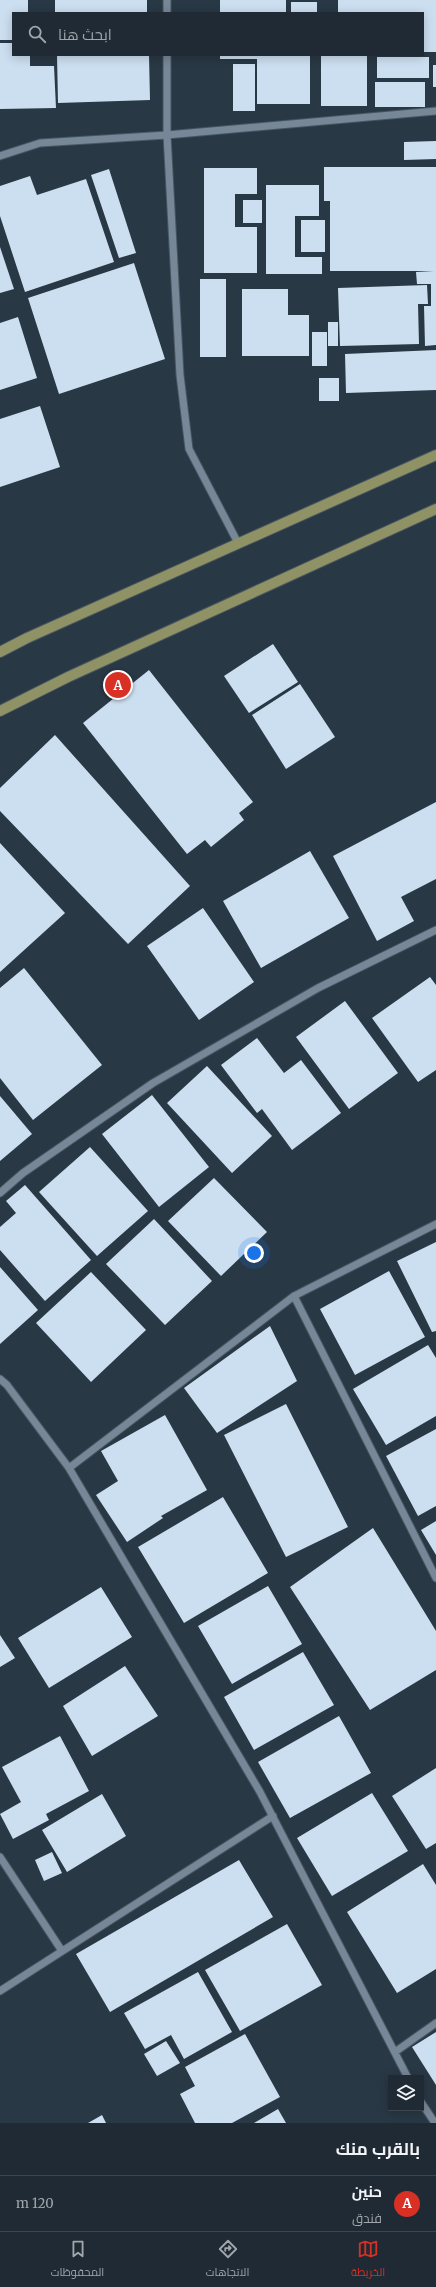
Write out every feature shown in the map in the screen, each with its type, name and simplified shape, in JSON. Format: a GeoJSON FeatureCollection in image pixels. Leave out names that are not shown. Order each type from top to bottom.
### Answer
{"type":"FeatureCollection","features":[{"type":"Feature","properties":{"kind":"main road"},"geometry":{"type":"LineString","coordinates":[[0,652],[27,638],[436,455]]}},
{"type":"Feature","properties":{"kind":"main road"},"geometry":{"type":"LineString","coordinates":[[0,711],[68,677],[436,509]]}},
{"type":"Feature","properties":{"kind":"street"},"geometry":{"type":"LineString","coordinates":[[167,0],[167,12]]}},
{"type":"Feature","properties":{"kind":"street"},"geometry":{"type":"LineString","coordinates":[[167,56],[167,135],[180,376],[189,449],[238,543]]}},
{"type":"Feature","properties":{"kind":"street"},"geometry":{"type":"LineString","coordinates":[[0,156],[40,143],[167,135],[436,111]]}},
{"type":"Feature","properties":{"kind":"street"},"geometry":{"type":"LineString","coordinates":[[0,1193],[23,1172],[153,1083],[318,988],[436,930]]}},
{"type":"Feature","properties":{"kind":"street"},"geometry":{"type":"LineString","coordinates":[[69,1468],[294,1296],[436,1224]]}},
{"type":"Feature","properties":{"kind":"street"},"geometry":{"type":"LineString","coordinates":[[294,1296],[436,1578]]}},
{"type":"Feature","properties":{"kind":"street"},"geometry":{"type":"LineString","coordinates":[[0,1379],[7,1385],[69,1468],[273,1816],[406,2075]]}},
{"type":"Feature","properties":{"kind":"street"},"geometry":{"type":"LineString","coordinates":[[0,1991],[273,1816]]}},
{"type":"Feature","properties":{"kind":"street"},"geometry":{"type":"LineString","coordinates":[[0,1857],[62,1951]]}},
{"type":"Feature","properties":{"kind":"street"},"geometry":{"type":"LineString","coordinates":[[395,2052],[436,2023]]}},
{"type":"Feature","properties":{"kind":"street"},"geometry":{"type":"LineString","coordinates":[[424,2106],[435,2123]]}},
{"type":"Feature","properties":{"kind":"building"},"geometry":{"type":"Polygon","coordinates":[[[0,0],[28,0],[28,12],[12,12],[12,40],[0,40],[0,0]]]}},
{"type":"Feature","properties":{"kind":"building"},"geometry":{"type":"Polygon","coordinates":[[[55,0],[147,0],[147,12],[55,12],[55,0]]]}},
{"type":"Feature","properties":{"kind":"building"},"geometry":{"type":"Polygon","coordinates":[[[220,0],[286,0],[286,12],[220,12],[220,0]]]}},
{"type":"Feature","properties":{"kind":"building"},"geometry":{"type":"Polygon","coordinates":[[[338,0],[436,0],[436,52],[424,52],[424,12],[338,12],[338,0]]]}},
{"type":"Feature","properties":{"kind":"building"},"geometry":{"type":"Polygon","coordinates":[[[291,2],[317,2],[317,12],[291,12],[291,2]]]}},
{"type":"Feature","properties":{"kind":"building"},"geometry":{"type":"Polygon","coordinates":[[[0,43],[12,43],[12,56],[30,56],[30,66],[54,66],[56,108],[0,109],[0,43]]]}},
{"type":"Feature","properties":{"kind":"building"},"geometry":{"type":"Polygon","coordinates":[[[57,56],[149,56],[150,100],[58,103],[57,56]]]}},
{"type":"Feature","properties":{"kind":"building"},"geometry":{"type":"Polygon","coordinates":[[[220,56],[310,56],[310,104],[257,104],[257,59],[220,59],[220,56]]]}},
{"type":"Feature","properties":{"kind":"building"},"geometry":{"type":"Polygon","coordinates":[[[321,56],[367,56],[367,106],[321,106],[321,56]]]}},
{"type":"Feature","properties":{"kind":"building"},"geometry":{"type":"Polygon","coordinates":[[[377,57],[429,57],[429,78],[377,78],[377,57]]]}},
{"type":"Feature","properties":{"kind":"building"},"geometry":{"type":"Polygon","coordinates":[[[233,64],[255,64],[255,111],[233,111],[233,64]]]}},
{"type":"Feature","properties":{"kind":"building"},"geometry":{"type":"Polygon","coordinates":[[[433,65],[436,65],[436,87],[433,87],[433,65]]]}},
{"type":"Feature","properties":{"kind":"building"},"geometry":{"type":"Polygon","coordinates":[[[375,82],[425,82],[425,107],[375,107],[375,82]]]}},
{"type":"Feature","properties":{"kind":"building"},"geometry":{"type":"Polygon","coordinates":[[[436,141],[436,159],[404,160],[404,142],[436,141]]]}},
{"type":"Feature","properties":{"kind":"building"},"geometry":{"type":"Polygon","coordinates":[[[324,167],[436,167],[436,345],[425,346],[424,306],[431,306],[431,284],[417,284],[416,272],[434,271],[330,271],[330,201],[324,201],[324,167]]]}},
{"type":"Feature","properties":{"kind":"building"},"geometry":{"type":"Polygon","coordinates":[[[204,168],[257,168],[257,194],[235,194],[235,227],[257,227],[257,273],[204,273],[204,168]]]}},
{"type":"Feature","properties":{"kind":"building"},"geometry":{"type":"Polygon","coordinates":[[[109,169],[136,253],[119,258],[91,175],[109,169]]]}},
{"type":"Feature","properties":{"kind":"building"},"geometry":{"type":"Polygon","coordinates":[[[30,176],[37,195],[86,179],[114,262],[25,292],[0,216],[0,186],[30,176]]]}},
{"type":"Feature","properties":{"kind":"building"},"geometry":{"type":"Polygon","coordinates":[[[266,185],[319,185],[319,216],[295,216],[295,257],[322,257],[322,274],[266,274],[266,185]]]}},
{"type":"Feature","properties":{"kind":"building"},"geometry":{"type":"Polygon","coordinates":[[[243,200],[262,200],[262,223],[243,223],[243,200]]]}},
{"type":"Feature","properties":{"kind":"building"},"geometry":{"type":"Polygon","coordinates":[[[301,220],[325,220],[325,252],[301,252],[301,220]]]}},
{"type":"Feature","properties":{"kind":"building"},"geometry":{"type":"Polygon","coordinates":[[[0,247],[14,289],[0,293],[0,247]]]}},
{"type":"Feature","properties":{"kind":"building"},"geometry":{"type":"Polygon","coordinates":[[[134,263],[165,359],[59,394],[28,298],[134,263]]]}},
{"type":"Feature","properties":{"kind":"building"},"geometry":{"type":"Polygon","coordinates":[[[200,279],[226,279],[226,357],[200,357],[200,279]]]}},
{"type":"Feature","properties":{"kind":"building"},"geometry":{"type":"Polygon","coordinates":[[[427,285],[428,304],[418,304],[419,344],[340,346],[338,288],[427,285]]]}},
{"type":"Feature","properties":{"kind":"building"},"geometry":{"type":"Polygon","coordinates":[[[242,289],[288,289],[288,315],[309,315],[309,356],[242,356],[242,289]]]}},
{"type":"Feature","properties":{"kind":"building"},"geometry":{"type":"Polygon","coordinates":[[[18,317],[37,378],[0,390],[0,323],[18,317]]]}},
{"type":"Feature","properties":{"kind":"building"},"geometry":{"type":"Polygon","coordinates":[[[328,322],[338,322],[338,346],[328,346],[328,322]]]}},
{"type":"Feature","properties":{"kind":"building"},"geometry":{"type":"Polygon","coordinates":[[[312,332],[327,332],[327,366],[312,366],[312,332]]]}},
{"type":"Feature","properties":{"kind":"building"},"geometry":{"type":"Polygon","coordinates":[[[436,350],[436,390],[346,393],[345,354],[436,350]]]}},
{"type":"Feature","properties":{"kind":"building"},"geometry":{"type":"Polygon","coordinates":[[[319,378],[339,378],[339,401],[319,401],[319,378]]]}},
{"type":"Feature","properties":{"kind":"building"},"geometry":{"type":"Polygon","coordinates":[[[40,406],[60,467],[0,487],[0,419],[40,406]]]}},
{"type":"Feature","properties":{"kind":"building"},"geometry":{"type":"Polygon","coordinates":[[[273,644],[298,682],[249,713],[224,676],[273,644]]]}},
{"type":"Feature","properties":{"kind":"building"},"geometry":{"type":"Polygon","coordinates":[[[149,670],[253,802],[239,813],[244,820],[211,847],[205,840],[187,854],[83,723],[149,670]]]}},
{"type":"Feature","properties":{"kind":"building"},"geometry":{"type":"Polygon","coordinates":[[[300,684],[335,737],[286,769],[252,715],[300,684]]]}},
{"type":"Feature","properties":{"kind":"building"},"geometry":{"type":"Polygon","coordinates":[[[55,735],[190,886],[128,944],[0,811],[0,788],[55,735]]]}},
{"type":"Feature","properties":{"kind":"building"},"geometry":{"type":"Polygon","coordinates":[[[436,802],[436,879],[401,897],[414,921],[377,941],[333,856],[436,802]]]}},
{"type":"Feature","properties":{"kind":"building"},"geometry":{"type":"Polygon","coordinates":[[[0,843],[65,913],[0,972],[0,843]]]}},
{"type":"Feature","properties":{"kind":"building"},"geometry":{"type":"Polygon","coordinates":[[[310,851],[349,918],[261,968],[223,901],[310,851]]]}},
{"type":"Feature","properties":{"kind":"building"},"geometry":{"type":"Polygon","coordinates":[[[203,908],[254,982],[199,1020],[147,946],[203,908]]]}},
{"type":"Feature","properties":{"kind":"building"},"geometry":{"type":"Polygon","coordinates":[[[24,968],[102,1065],[33,1120],[0,1078],[0,988],[24,968]]]}},
{"type":"Feature","properties":{"kind":"building"},"geometry":{"type":"Polygon","coordinates":[[[430,977],[436,985],[436,1070],[418,1082],[372,1018],[430,977]]]}},
{"type":"Feature","properties":{"kind":"building"},"geometry":{"type":"Polygon","coordinates":[[[345,1001],[398,1073],[349,1109],[296,1037],[345,1001]]]}},
{"type":"Feature","properties":{"kind":"building"},"geometry":{"type":"Polygon","coordinates":[[[257,1038],[284,1073],[301,1060],[341,1113],[292,1150],[262,1109],[257,1113],[221,1065],[257,1038]]]}},
{"type":"Feature","properties":{"kind":"building"},"geometry":{"type":"Polygon","coordinates":[[[207,1066],[272,1136],[232,1173],[167,1103],[207,1066]]]}},
{"type":"Feature","properties":{"kind":"building"},"geometry":{"type":"Polygon","coordinates":[[[152,1095],[209,1167],[159,1207],[102,1134],[152,1095]]]}},
{"type":"Feature","properties":{"kind":"building"},"geometry":{"type":"Polygon","coordinates":[[[0,1096],[32,1134],[0,1161],[0,1096]]]}},
{"type":"Feature","properties":{"kind":"building"},"geometry":{"type":"Polygon","coordinates":[[[90,1147],[148,1211],[97,1256],[39,1192],[90,1147]]]}},
{"type":"Feature","properties":{"kind":"building"},"geometry":{"type":"Polygon","coordinates":[[[214,1178],[267,1232],[221,1276],[168,1221],[214,1178]]]}},
{"type":"Feature","properties":{"kind":"building"},"geometry":{"type":"Polygon","coordinates":[[[25,1185],[91,1260],[45,1301],[0,1250],[0,1227],[16,1213],[6,1201],[25,1185]]]}},
{"type":"Feature","properties":{"kind":"building"},"geometry":{"type":"Polygon","coordinates":[[[154,1219],[212,1281],[165,1325],[106,1264],[154,1219]]]}},
{"type":"Feature","properties":{"kind":"building"},"geometry":{"type":"Polygon","coordinates":[[[436,1242],[436,1331],[432,1332],[397,1261],[436,1242]]]}},
{"type":"Feature","properties":{"kind":"building"},"geometry":{"type":"Polygon","coordinates":[[[0,1267],[38,1310],[0,1344],[0,1267]]]}},
{"type":"Feature","properties":{"kind":"building"},"geometry":{"type":"Polygon","coordinates":[[[389,1271],[425,1337],[355,1375],[320,1309],[389,1271]]]}},
{"type":"Feature","properties":{"kind":"building"},"geometry":{"type":"Polygon","coordinates":[[[91,1272],[146,1330],[91,1382],[36,1323],[91,1272]]]}},
{"type":"Feature","properties":{"kind":"building"},"geometry":{"type":"Polygon","coordinates":[[[270,1326],[297,1381],[217,1433],[184,1388],[270,1326]]]}},
{"type":"Feature","properties":{"kind":"building"},"geometry":{"type":"Polygon","coordinates":[[[428,1345],[436,1358],[436,1416],[386,1445],[353,1389],[428,1345]]]}},
{"type":"Feature","properties":{"kind":"building"},"geometry":{"type":"Polygon","coordinates":[[[286,1404],[348,1527],[286,1557],[224,1435],[286,1404]]]}},
{"type":"Feature","properties":{"kind":"building"},"geometry":{"type":"Polygon","coordinates":[[[165,1415],[207,1490],[161,1516],[163,1518],[127,1542],[96,1495],[118,1481],[101,1451],[165,1415]]]}},
{"type":"Feature","properties":{"kind":"building"},"geometry":{"type":"Polygon","coordinates":[[[436,1429],[436,1506],[418,1516],[386,1456],[436,1429]]]}},
{"type":"Feature","properties":{"kind":"building"},"geometry":{"type":"Polygon","coordinates":[[[223,1497],[268,1573],[184,1623],[138,1547],[223,1497]]]}},
{"type":"Feature","properties":{"kind":"building"},"geometry":{"type":"Polygon","coordinates":[[[436,1521],[436,1555],[421,1530],[436,1521]]]}},
{"type":"Feature","properties":{"kind":"building"},"geometry":{"type":"Polygon","coordinates":[[[373,1528],[436,1631],[436,1670],[370,1710],[290,1587],[373,1528]]]}},
{"type":"Feature","properties":{"kind":"building"},"geometry":{"type":"Polygon","coordinates":[[[268,1586],[302,1644],[232,1684],[198,1626],[268,1586]]]}},
{"type":"Feature","properties":{"kind":"building"},"geometry":{"type":"Polygon","coordinates":[[[101,1587],[132,1637],[49,1688],[18,1638],[101,1587]]]}},
{"type":"Feature","properties":{"kind":"building"},"geometry":{"type":"Polygon","coordinates":[[[0,1635],[15,1658],[0,1667],[0,1635]]]}},
{"type":"Feature","properties":{"kind":"building"},"geometry":{"type":"Polygon","coordinates":[[[303,1652],[334,1705],[254,1750],[224,1697],[303,1652]]]}},
{"type":"Feature","properties":{"kind":"building"},"geometry":{"type":"Polygon","coordinates":[[[125,1666],[158,1716],[92,1756],[63,1706],[125,1666]]]}},
{"type":"Feature","properties":{"kind":"building"},"geometry":{"type":"Polygon","coordinates":[[[339,1716],[371,1773],[290,1818],[258,1762],[339,1716]]]}},
{"type":"Feature","properties":{"kind":"building"},"geometry":{"type":"Polygon","coordinates":[[[60,1736],[89,1791],[46,1814],[49,1820],[13,1839],[0,1814],[21,1802],[2,1767],[60,1736]]]}},
{"type":"Feature","properties":{"kind":"building"},"geometry":{"type":"Polygon","coordinates":[[[436,1768],[436,1843],[426,1849],[392,1796],[436,1768]]]}},
{"type":"Feature","properties":{"kind":"building"},"geometry":{"type":"Polygon","coordinates":[[[372,1793],[408,1851],[332,1896],[297,1838],[372,1793]]]}},
{"type":"Feature","properties":{"kind":"building"},"geometry":{"type":"Polygon","coordinates":[[[102,1794],[126,1836],[67,1872],[42,1830],[102,1794]]]}},
{"type":"Feature","properties":{"kind":"building"},"geometry":{"type":"Polygon","coordinates":[[[52,1852],[62,1873],[44,1881],[35,1860],[52,1852]]]}},
{"type":"Feature","properties":{"kind":"building"},"geometry":{"type":"Polygon","coordinates":[[[239,1860],[273,1917],[110,2012],[76,1954],[239,1860]]]}},
{"type":"Feature","properties":{"kind":"building"},"geometry":{"type":"Polygon","coordinates":[[[423,1864],[436,1885],[436,1969],[397,1993],[347,1912],[423,1864]]]}},
{"type":"Feature","properties":{"kind":"building"},"geometry":{"type":"Polygon","coordinates":[[[287,1924],[322,1985],[240,2031],[205,1970],[287,1924]]]}},
{"type":"Feature","properties":{"kind":"building"},"geometry":{"type":"Polygon","coordinates":[[[198,1972],[232,2032],[184,2059],[171,2035],[145,2049],[124,2013],[198,1972]]]}},
{"type":"Feature","properties":{"kind":"building"},"geometry":{"type":"Polygon","coordinates":[[[436,2032],[436,2085],[412,2047],[436,2032]]]}},
{"type":"Feature","properties":{"kind":"building"},"geometry":{"type":"Polygon","coordinates":[[[245,2034],[280,2097],[232,2123],[195,2123],[180,2094],[195,2086],[185,2067],[245,2034]]]}},
{"type":"Feature","properties":{"kind":"building"},"geometry":{"type":"Polygon","coordinates":[[[166,2041],[180,2063],[157,2076],[144,2054],[166,2041]]]}},
{"type":"Feature","properties":{"kind":"building"},"geometry":{"type":"Polygon","coordinates":[[[278,2109],[286,2123],[254,2123],[278,2109]]]}},
{"type":"Feature","properties":{"kind":"building"},"geometry":{"type":"Polygon","coordinates":[[[102,2115],[106,2123],[88,2123],[102,2115]]]}},
{"type":"Feature","properties":{"kind":"place","name":"حنين"},"geometry":{"type":"Point","coordinates":[118,685]}}]}
